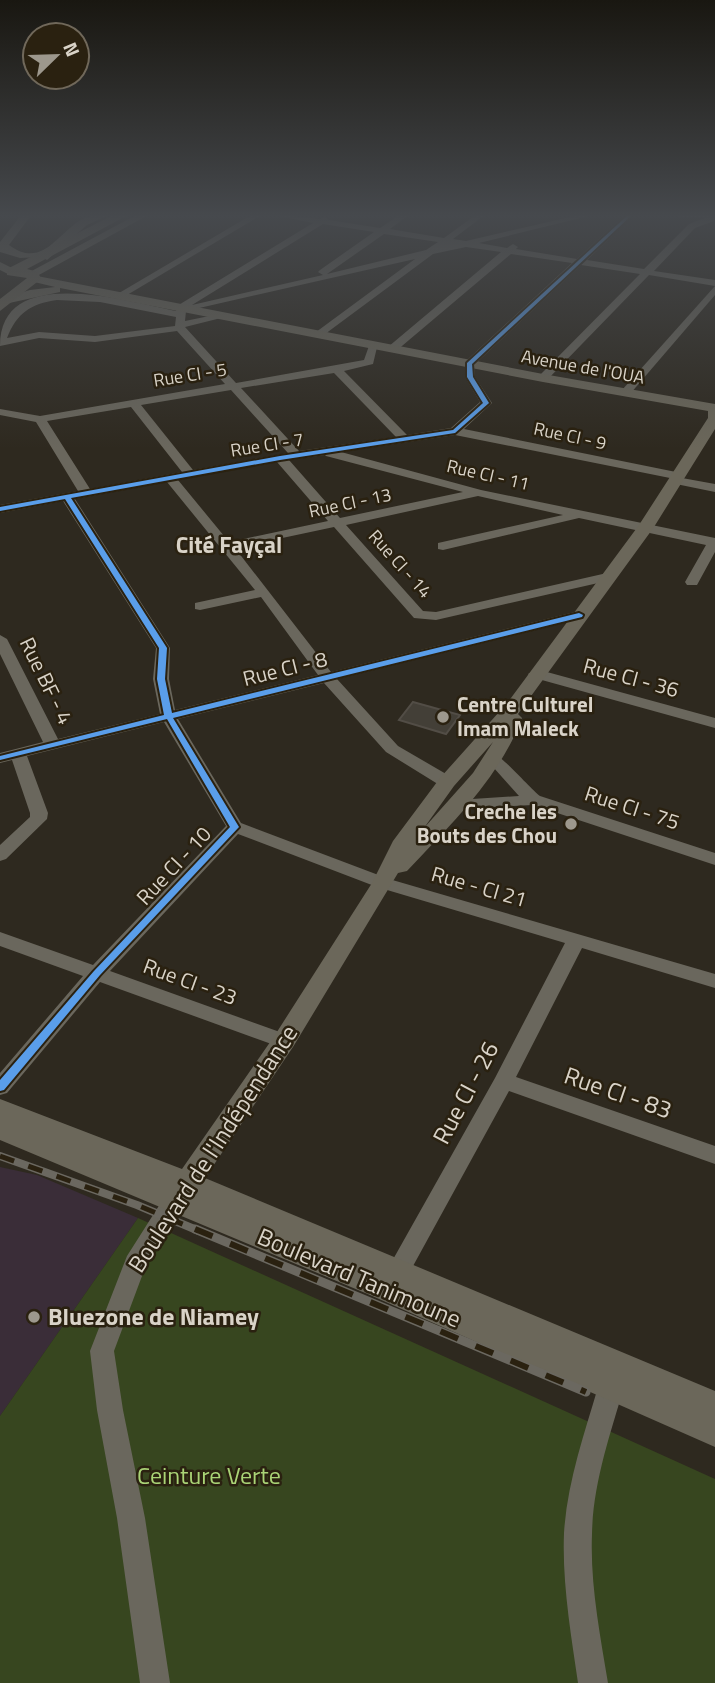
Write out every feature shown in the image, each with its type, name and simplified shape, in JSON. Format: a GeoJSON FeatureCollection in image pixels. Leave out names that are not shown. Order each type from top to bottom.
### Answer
{"type":"FeatureCollection","features":[{"type":"Feature","properties":{"kind":"main road","name":"Avenue de l'OUA"},"geometry":{"type":"LineString","coordinates":[[98,293],[182,317],[223,316],[543,378],[715,408]]}},
{"type":"Feature","properties":{"kind":"main road","name":"Boulevard de l'Indépendance"},"geometry":{"type":"LineString","coordinates":[[181,1192],[284,1041],[383,883],[400,846],[447,782],[515,706],[646,527],[715,418],[715,408]]}},
{"type":"Feature","properties":{"kind":"main road","name":"Boulevard de l'Indépendance"},"geometry":{"type":"LineString","coordinates":[[383,883],[457,805],[509,731],[515,706]]}},
{"type":"Feature","properties":{"kind":"main road","name":"Boulevard Tanimoune"},"geometry":{"type":"LineString","coordinates":[[0,1109],[715,1433]]}},
{"type":"Feature","properties":{"kind":"main road","name":"Boulevard Tanimoune"},"geometry":{"type":"LineString","coordinates":[[0,1129],[399,1270],[715,1406]]}},
{"type":"Feature","properties":{"kind":"street"},"geometry":{"type":"LineString","coordinates":[[117,296],[123,293]]}},
{"type":"Feature","properties":{"kind":"street"},"geometry":{"type":"LineString","coordinates":[[182,317],[218,293]]}},
{"type":"Feature","properties":{"kind":"street"},"geometry":{"type":"LineString","coordinates":[[0,342],[39,335],[95,339],[267,293]]}},
{"type":"Feature","properties":{"kind":"street"},"geometry":{"type":"LineString","coordinates":[[317,335],[374,293]]}},
{"type":"Feature","properties":{"kind":"street"},"geometry":{"type":"LineString","coordinates":[[392,349],[459,293]]}},
{"type":"Feature","properties":{"kind":"street"},"geometry":{"type":"LineString","coordinates":[[455,431],[486,403],[470,377],[469,364],[545,293]]}},
{"type":"Feature","properties":{"kind":"street"},"geometry":{"type":"LineString","coordinates":[[543,378],[626,293]]}},
{"type":"Feature","properties":{"kind":"street"},"geometry":{"type":"LineString","coordinates":[[626,393],[712,293]]}},
{"type":"Feature","properties":{"kind":"street"},"geometry":{"type":"LineString","coordinates":[[0,342],[9,320],[22,307],[54,296],[83,298],[182,317],[235,385],[297,456]]}},
{"type":"Feature","properties":{"kind":"street","name":"Rue CI - 5"},"geometry":{"type":"LineString","coordinates":[[0,412],[40,419],[336,369],[369,362],[374,345]]}},
{"type":"Feature","properties":{"kind":"street"},"geometry":{"type":"LineString","coordinates":[[336,369],[405,439]]}},
{"type":"Feature","properties":{"kind":"street"},"geometry":{"type":"LineString","coordinates":[[133,402],[190,474]]}},
{"type":"Feature","properties":{"kind":"street"},"geometry":{"type":"LineString","coordinates":[[40,419],[86,493]]}},
{"type":"Feature","properties":{"kind":"street","name":"Rue CI - 7"},"geometry":{"type":"LineString","coordinates":[[0,509],[280,458],[455,431]]}},
{"type":"Feature","properties":{"kind":"street","name":"Rue CI - 9"},"geometry":{"type":"LineString","coordinates":[[455,431],[715,488]]}},
{"type":"Feature","properties":{"kind":"street","name":"Rue CI - 11"},"geometry":{"type":"LineString","coordinates":[[323,452],[480,493],[715,542]]}},
{"type":"Feature","properties":{"kind":"street","name":"Rue CI - 14"},"geometry":{"type":"LineString","coordinates":[[280,458],[419,615],[427,617],[607,577]]}},
{"type":"Feature","properties":{"kind":"street"},"geometry":{"type":"LineString","coordinates":[[170,478],[264,592],[327,677],[392,749],[447,782]]}},
{"type":"Feature","properties":{"kind":"street","name":"Rue CI - 13"},"geometry":{"type":"LineString","coordinates":[[227,546],[480,493]]}},
{"type":"Feature","properties":{"kind":"street","name":"Rue CI - 10"},"geometry":{"type":"LineString","coordinates":[[0,1087],[97,973],[234,827],[167,715],[161,679],[163,648],[67,497]]}},
{"type":"Feature","properties":{"kind":"street"},"geometry":{"type":"LineString","coordinates":[[443,546],[580,515]]}},
{"type":"Feature","properties":{"kind":"street"},"geometry":{"type":"LineString","coordinates":[[692,582],[715,542]]}},
{"type":"Feature","properties":{"kind":"street"},"geometry":{"type":"LineString","coordinates":[[200,606],[264,592]]}},
{"type":"Feature","properties":{"kind":"street","name":"Rue CI - 8"},"geometry":{"type":"LineString","coordinates":[[0,758],[579,615]]}},
{"type":"Feature","properties":{"kind":"street","name":"Rue BF - 4"},"geometry":{"type":"LineString","coordinates":[[0,639],[8,668],[52,744]]}},
{"type":"Feature","properties":{"kind":"street","name":"Rue CI - 36"},"geometry":{"type":"LineString","coordinates":[[536,674],[715,723]]}},
{"type":"Feature","properties":{"kind":"street"},"geometry":{"type":"LineString","coordinates":[[0,855],[38,819],[39,813],[18,752]]}},
{"type":"Feature","properties":{"kind":"street","name":"Rue CI - 75"},"geometry":{"type":"LineString","coordinates":[[492,758],[534,800]]}},
{"type":"Feature","properties":{"kind":"street","name":"Rue CI - 75"},"geometry":{"type":"LineString","coordinates":[[457,805],[534,800],[715,859]]}},
{"type":"Feature","properties":{"kind":"street","name":"Rue - CI 21"},"geometry":{"type":"LineString","coordinates":[[234,827],[383,883],[715,981]]}},
{"type":"Feature","properties":{"kind":"street","name":"Rue CI - 23"},"geometry":{"type":"LineString","coordinates":[[0,939],[284,1041]]}},
{"type":"Feature","properties":{"kind":"street","name":"Rue CI - 26"},"geometry":{"type":"LineString","coordinates":[[399,1270],[504,1081],[577,939]]}},
{"type":"Feature","properties":{"kind":"street","name":"Rue CI - 83"},"geometry":{"type":"LineString","coordinates":[[504,1081],[715,1155]]}},
{"type":"Feature","properties":{"kind":"street","name":"Boulevard de l'Indépendance"},"geometry":{"type":"LineString","coordinates":[[155,1683],[131,1518],[110,1410],[102,1351],[135,1263],[181,1192]]}},
{"type":"Feature","properties":{"kind":"street"},"geometry":{"type":"LineString","coordinates":[[593,1683],[584,1617],[578,1534],[593,1447],[611,1387]]}},
{"type":"Feature","properties":{"kind":"shaded area","name":"Bluezone de Niamey"},"geometry":{"type":"Polygon","coordinates":[[[0,1167],[37,1175],[138,1218],[0,1416],[0,1167]]]}},
{"type":"Feature","properties":{"kind":"green space","name":"Ceinture Verte"},"geometry":{"type":"Polygon","coordinates":[[[138,1218],[715,1479],[715,1683],[0,1683],[0,1416],[138,1218]]]}},
{"type":"Feature","properties":{"kind":"building","name":"Centre Culturel Imam Maleck"},"geometry":{"type":"Polygon","coordinates":[[[413,702],[460,715],[446,734],[399,720],[413,702]]]}},
{"type":"Feature","properties":{"kind":"railway"},"geometry":{"type":"LineString","coordinates":[[0,1156],[137,1205],[199,1231]]}},
{"type":"Feature","properties":{"kind":"railway"},"geometry":{"type":"LineString","coordinates":[[195,1229],[586,1392]]}},
{"type":"Feature","properties":{"kind":"cycle path"},"geometry":{"type":"LineString","coordinates":[[0,509],[280,458],[455,431],[486,403],[470,377],[469,364],[546,293]]}},
{"type":"Feature","properties":{"kind":"cycle path"},"geometry":{"type":"LineString","coordinates":[[0,1087],[97,973],[235,827],[168,715],[161,679],[163,648],[67,497]]}},
{"type":"Feature","properties":{"kind":"cycle path"},"geometry":{"type":"LineString","coordinates":[[0,758],[579,615]]}},
{"type":"Feature","properties":{"kind":"place","name":"Centre Culturel Imam Maleck"},"geometry":{"type":"Point","coordinates":[443,717]}},
{"type":"Feature","properties":{"kind":"place","name":"Creche les Bouts des Chou"},"geometry":{"type":"Point","coordinates":[571,824]}},
{"type":"Feature","properties":{"kind":"place","name":"Bluezone de Niamey"},"geometry":{"type":"Point","coordinates":[34,1317]}},
{"type":"Feature","properties":{"kind":"district","name":"Cité Fayçal"},"geometry":{"type":"Point","coordinates":[229,545]}}]}
